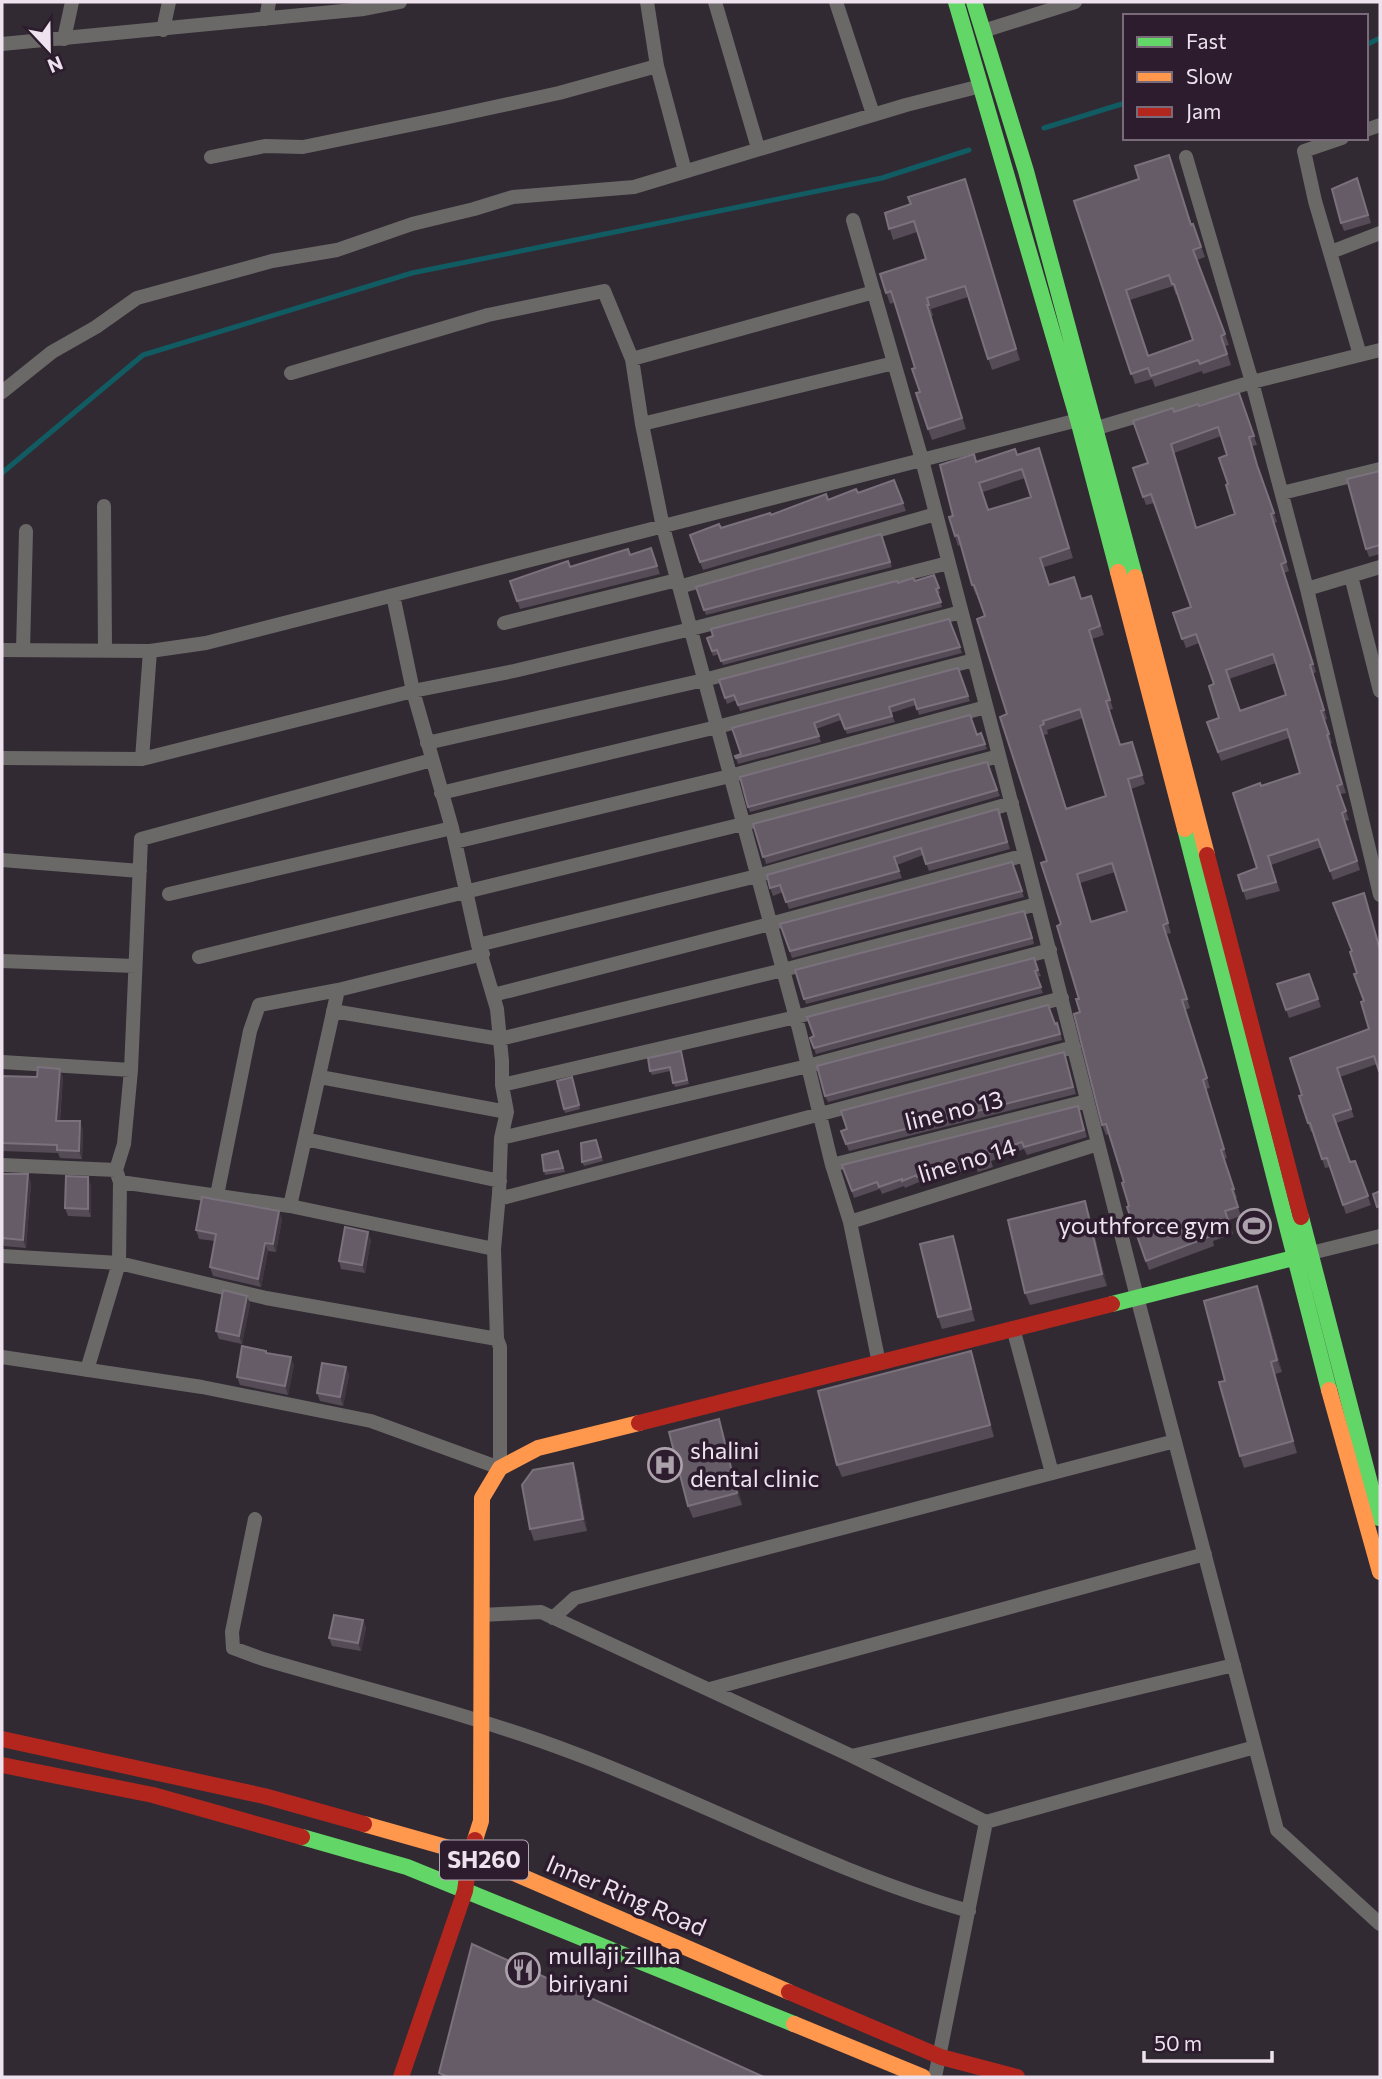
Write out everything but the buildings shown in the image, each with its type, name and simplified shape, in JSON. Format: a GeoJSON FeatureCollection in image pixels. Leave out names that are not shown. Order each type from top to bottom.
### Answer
{"type":"FeatureCollection","features":[{"type":"Feature","properties":{"kind":"main road"},"geometry":{"type":"LineString","coordinates":[[956,2],[1000,147],[1090,421]]}},
{"type":"Feature","properties":{"kind":"main road"},"geometry":{"type":"LineString","coordinates":[[974,2],[1018,143],[1304,1255],[1380,1523]]}},
{"type":"Feature","properties":{"kind":"main road"},"geometry":{"type":"LineString","coordinates":[[1000,147],[1018,143]]}},
{"type":"Feature","properties":{"kind":"main road"},"geometry":{"type":"LineString","coordinates":[[401,2077],[465,1891],[470,1854],[481,1821],[482,1498],[500,1468],[537,1448],[1304,1255]]}},
{"type":"Feature","properties":{"kind":"main road"},"geometry":{"type":"LineString","coordinates":[[1304,1255],[1343,1445],[1380,1572]]}},
{"type":"Feature","properties":{"kind":"main road","name":"Inner Ring Road"},"geometry":{"type":"LineString","coordinates":[[2,1739],[264,1796],[470,1854],[941,2057],[1017,2077]]}},
{"type":"Feature","properties":{"kind":"main road"},"geometry":{"type":"LineString","coordinates":[[2,1765],[153,1795],[407,1867],[923,2077]]}},
{"type":"Feature","properties":{"kind":"street"},"geometry":{"type":"LineString","coordinates":[[64,39],[72,2]]}},
{"type":"Feature","properties":{"kind":"street"},"geometry":{"type":"LineString","coordinates":[[163,30],[169,2]]}},
{"type":"Feature","properties":{"kind":"street"},"geometry":{"type":"LineString","coordinates":[[266,19],[269,2]]}},
{"type":"Feature","properties":{"kind":"street"},"geometry":{"type":"LineString","coordinates":[[2,44],[364,9],[400,2]]}},
{"type":"Feature","properties":{"kind":"street"},"geometry":{"type":"LineString","coordinates":[[647,2],[657,66],[685,171]]}},
{"type":"Feature","properties":{"kind":"street"},"geometry":{"type":"LineString","coordinates":[[715,2],[758,148]]}},
{"type":"Feature","properties":{"kind":"street"},"geometry":{"type":"LineString","coordinates":[[836,2],[873,114]]}},
{"type":"Feature","properties":{"kind":"street"},"geometry":{"type":"LineString","coordinates":[[983,31],[1075,2]]}},
{"type":"Feature","properties":{"kind":"street"},"geometry":{"type":"LineString","coordinates":[[211,157],[265,146],[303,146],[444,118],[559,93],[657,66]]}},
{"type":"Feature","properties":{"kind":"street"},"geometry":{"type":"LineString","coordinates":[[2,392],[52,352],[96,327],[137,298],[272,261],[337,250],[412,224],[513,197],[634,187],[873,114],[981,86]]}},
{"type":"Feature","properties":{"kind":"street"},"geometry":{"type":"LineString","coordinates":[[1330,140],[1301,145],[1360,355]]}},
{"type":"Feature","properties":{"kind":"street"},"geometry":{"type":"LineString","coordinates":[[1186,156],[1282,493],[1380,895]]}},
{"type":"Feature","properties":{"kind":"street"},"geometry":{"type":"LineString","coordinates":[[853,220],[922,460],[1277,1830],[1380,1924]]}},
{"type":"Feature","properties":{"kind":"street"},"geometry":{"type":"LineString","coordinates":[[1331,252],[1380,233]]}},
{"type":"Feature","properties":{"kind":"street"},"geometry":{"type":"LineString","coordinates":[[291,373],[488,314],[604,291],[632,359],[663,527],[796,1017],[832,1165],[850,1222],[879,1363]]}},
{"type":"Feature","properties":{"kind":"street"},"geometry":{"type":"LineString","coordinates":[[632,359],[874,292]]}},
{"type":"Feature","properties":{"kind":"street"},"geometry":{"type":"LineString","coordinates":[[2,650],[150,651],[206,643],[922,460],[1380,350]]}},
{"type":"Feature","properties":{"kind":"street"},"geometry":{"type":"LineString","coordinates":[[642,424],[894,363]]}},
{"type":"Feature","properties":{"kind":"street"},"geometry":{"type":"LineString","coordinates":[[1282,493],[1380,469]]}},
{"type":"Feature","properties":{"kind":"street"},"geometry":{"type":"LineString","coordinates":[[104,506],[104,650]]}},
{"type":"Feature","properties":{"kind":"street"},"geometry":{"type":"LineString","coordinates":[[504,623],[678,583],[936,514]]}},
{"type":"Feature","properties":{"kind":"street"},"geometry":{"type":"LineString","coordinates":[[23,650],[26,531]]}},
{"type":"Feature","properties":{"kind":"street"},"geometry":{"type":"LineString","coordinates":[[2,758],[142,759],[413,691],[514,671],[691,629],[948,563]]}},
{"type":"Feature","properties":{"kind":"street"},"geometry":{"type":"LineString","coordinates":[[1307,589],[1380,567]]}},
{"type":"Feature","properties":{"kind":"street"},"geometry":{"type":"LineString","coordinates":[[1351,576],[1380,691]]}},
{"type":"Feature","properties":{"kind":"street"},"geometry":{"type":"LineString","coordinates":[[2,1357],[202,1387],[371,1421],[500,1468],[500,1347],[497,1339],[494,1249],[500,1181],[500,1138],[507,1112],[502,1085],[500,1039],[493,995],[454,835],[413,691],[393,595]]}},
{"type":"Feature","properties":{"kind":"street"},"geometry":{"type":"LineString","coordinates":[[427,743],[704,680],[961,612]]}},
{"type":"Feature","properties":{"kind":"street"},"geometry":{"type":"LineString","coordinates":[[142,759],[150,651]]}},
{"type":"Feature","properties":{"kind":"street"},"geometry":{"type":"LineString","coordinates":[[441,793],[717,727],[974,660]]}},
{"type":"Feature","properties":{"kind":"street"},"geometry":{"type":"LineString","coordinates":[[169,894],[730,776],[986,707]]}},
{"type":"Feature","properties":{"kind":"street"},"geometry":{"type":"LineString","coordinates":[[199,957],[743,824],[999,756]]}},
{"type":"Feature","properties":{"kind":"street"},"geometry":{"type":"LineString","coordinates":[[87,1370],[119,1263],[118,1176],[131,1070],[141,839],[432,761]]}},
{"type":"Feature","properties":{"kind":"street"},"geometry":{"type":"LineString","coordinates":[[217,1195],[250,1031],[259,1005],[338,990],[480,949],[757,876],[1012,803]]}},
{"type":"Feature","properties":{"kind":"street"},"geometry":{"type":"LineString","coordinates":[[1365,830],[1380,825]]}},
{"type":"Feature","properties":{"kind":"street"},"geometry":{"type":"LineString","coordinates":[[493,995],[1025,855]]}},
{"type":"Feature","properties":{"kind":"street"},"geometry":{"type":"LineString","coordinates":[[2,860],[140,871]]}},
{"type":"Feature","properties":{"kind":"street"},"geometry":{"type":"LineString","coordinates":[[333,1011],[500,1039],[783,971],[1037,904]]}},
{"type":"Feature","properties":{"kind":"street"},"geometry":{"type":"LineString","coordinates":[[502,1085],[796,1017],[1050,950]]}},
{"type":"Feature","properties":{"kind":"street"},"geometry":{"type":"LineString","coordinates":[[2,961],[135,966]]}},
{"type":"Feature","properties":{"kind":"street"},"geometry":{"type":"LineString","coordinates":[[290,1206],[338,990]]}},
{"type":"Feature","properties":{"kind":"street"},"geometry":{"type":"LineString","coordinates":[[500,1138],[808,1066],[1062,998]]}},
{"type":"Feature","properties":{"kind":"street"},"geometry":{"type":"LineString","coordinates":[[499,1199],[1074,1047]]}},
{"type":"Feature","properties":{"kind":"street"},"geometry":{"type":"LineString","coordinates":[[2,1062],[131,1070]]}},
{"type":"Feature","properties":{"kind":"street"},"geometry":{"type":"LineString","coordinates":[[320,1077],[507,1112]]}},
{"type":"Feature","properties":{"kind":"street","name":"line no 13"},"geometry":{"type":"LineString","coordinates":[[832,1165],[1087,1101]]}},
{"type":"Feature","properties":{"kind":"street"},"geometry":{"type":"LineString","coordinates":[[305,1139],[500,1181]]}},
{"type":"Feature","properties":{"kind":"street","name":"line no 14"},"geometry":{"type":"LineString","coordinates":[[850,1222],[1098,1144]]}},
{"type":"Feature","properties":{"kind":"street"},"geometry":{"type":"LineString","coordinates":[[2,1165],[118,1176],[290,1206],[494,1249]]}},
{"type":"Feature","properties":{"kind":"street"},"geometry":{"type":"LineString","coordinates":[[1304,1255],[1380,1236]]}},
{"type":"Feature","properties":{"kind":"street"},"geometry":{"type":"LineString","coordinates":[[2,1256],[119,1263],[266,1298],[497,1339]]}},
{"type":"Feature","properties":{"kind":"street"},"geometry":{"type":"LineString","coordinates":[[1013,1328],[1052,1473]]}},
{"type":"Feature","properties":{"kind":"street"},"geometry":{"type":"LineString","coordinates":[[553,1618],[575,1598],[1175,1441]]}},
{"type":"Feature","properties":{"kind":"street"},"geometry":{"type":"LineString","coordinates":[[255,1519],[232,1632],[233,1647],[262,1659],[481,1722],[571,1752],[806,1852],[930,1900],[969,1911]]}},
{"type":"Feature","properties":{"kind":"street"},"geometry":{"type":"LineString","coordinates":[[710,1689],[1205,1554]]}},
{"type":"Feature","properties":{"kind":"street"},"geometry":{"type":"LineString","coordinates":[[482,1615],[541,1612],[852,1755],[986,1822],[1255,1746]]}},
{"type":"Feature","properties":{"kind":"street"},"geometry":{"type":"LineString","coordinates":[[852,1755],[1234,1665]]}},
{"type":"Feature","properties":{"kind":"street"},"geometry":{"type":"LineString","coordinates":[[935,2077],[986,1822]]}},
{"type":"Feature","properties":{"kind":"waterway"},"geometry":{"type":"LineString","coordinates":[[1368,44],[1380,38]]}},
{"type":"Feature","properties":{"kind":"waterway"},"geometry":{"type":"LineString","coordinates":[[1044,128],[1123,104]]}},
{"type":"Feature","properties":{"kind":"waterway"},"geometry":{"type":"LineString","coordinates":[[2,473],[143,355],[412,273],[882,178],[969,150]]}},
{"type":"Feature","properties":{"kind":"traffic: fast"},"geometry":{"type":"LineString","coordinates":[[956,2],[1078,420],[1118,572]]}},
{"type":"Feature","properties":{"kind":"traffic: fast"},"geometry":{"type":"LineString","coordinates":[[974,2],[1026,171],[1135,577]]}},
{"type":"Feature","properties":{"kind":"traffic: fast"},"geometry":{"type":"LineString","coordinates":[[1185,829],[1329,1390]]}},
{"type":"Feature","properties":{"kind":"traffic: fast"},"geometry":{"type":"LineString","coordinates":[[1301,1217],[1379,1518]]}},
{"type":"Feature","properties":{"kind":"traffic: fast"},"geometry":{"type":"LineString","coordinates":[[1112,1304],[1309,1254]]}},
{"type":"Feature","properties":{"kind":"traffic: fast"},"geometry":{"type":"LineString","coordinates":[[302,1837],[407,1867],[794,2024]]}},
{"type":"Feature","properties":{"kind":"traffic: slow"},"geometry":{"type":"LineString","coordinates":[[1118,572],[1185,829]]}},
{"type":"Feature","properties":{"kind":"traffic: slow"},"geometry":{"type":"LineString","coordinates":[[1135,577],[1207,855]]}},
{"type":"Feature","properties":{"kind":"traffic: slow"},"geometry":{"type":"LineString","coordinates":[[1329,1390],[1380,1572]]}},
{"type":"Feature","properties":{"kind":"traffic: slow"},"geometry":{"type":"LineString","coordinates":[[475,1840],[481,1821],[482,1498],[500,1468],[538,1448],[639,1423]]}},
{"type":"Feature","properties":{"kind":"traffic: slow"},"geometry":{"type":"LineString","coordinates":[[364,1824],[470,1854],[789,1992]]}},
{"type":"Feature","properties":{"kind":"traffic: slow"},"geometry":{"type":"LineString","coordinates":[[794,2024],[923,2077]]}},
{"type":"Feature","properties":{"kind":"traffic: jam"},"geometry":{"type":"LineString","coordinates":[[1207,855],[1301,1217]]}},
{"type":"Feature","properties":{"kind":"traffic: jam"},"geometry":{"type":"LineString","coordinates":[[639,1423],[1112,1304]]}},
{"type":"Feature","properties":{"kind":"traffic: jam"},"geometry":{"type":"LineString","coordinates":[[2,1739],[264,1796],[364,1824]]}},
{"type":"Feature","properties":{"kind":"traffic: jam"},"geometry":{"type":"LineString","coordinates":[[2,1765],[153,1795],[302,1837]]}},
{"type":"Feature","properties":{"kind":"traffic: jam"},"geometry":{"type":"LineString","coordinates":[[401,2077],[465,1891],[470,1854],[475,1840]]}},
{"type":"Feature","properties":{"kind":"traffic: jam"},"geometry":{"type":"LineString","coordinates":[[789,1992],[941,2057],[1017,2077]]}},
{"type":"Feature","properties":{"kind":"place","name":"youthforce gym"},"geometry":{"type":"Point","coordinates":[1254,1226]}},
{"type":"Feature","properties":{"kind":"place","name":"shalini dental clinic"},"geometry":{"type":"Point","coordinates":[665,1465]}},
{"type":"Feature","properties":{"kind":"place","name":"mullaji zillha biriyani"},"geometry":{"type":"Point","coordinates":[523,1970]}}]}
